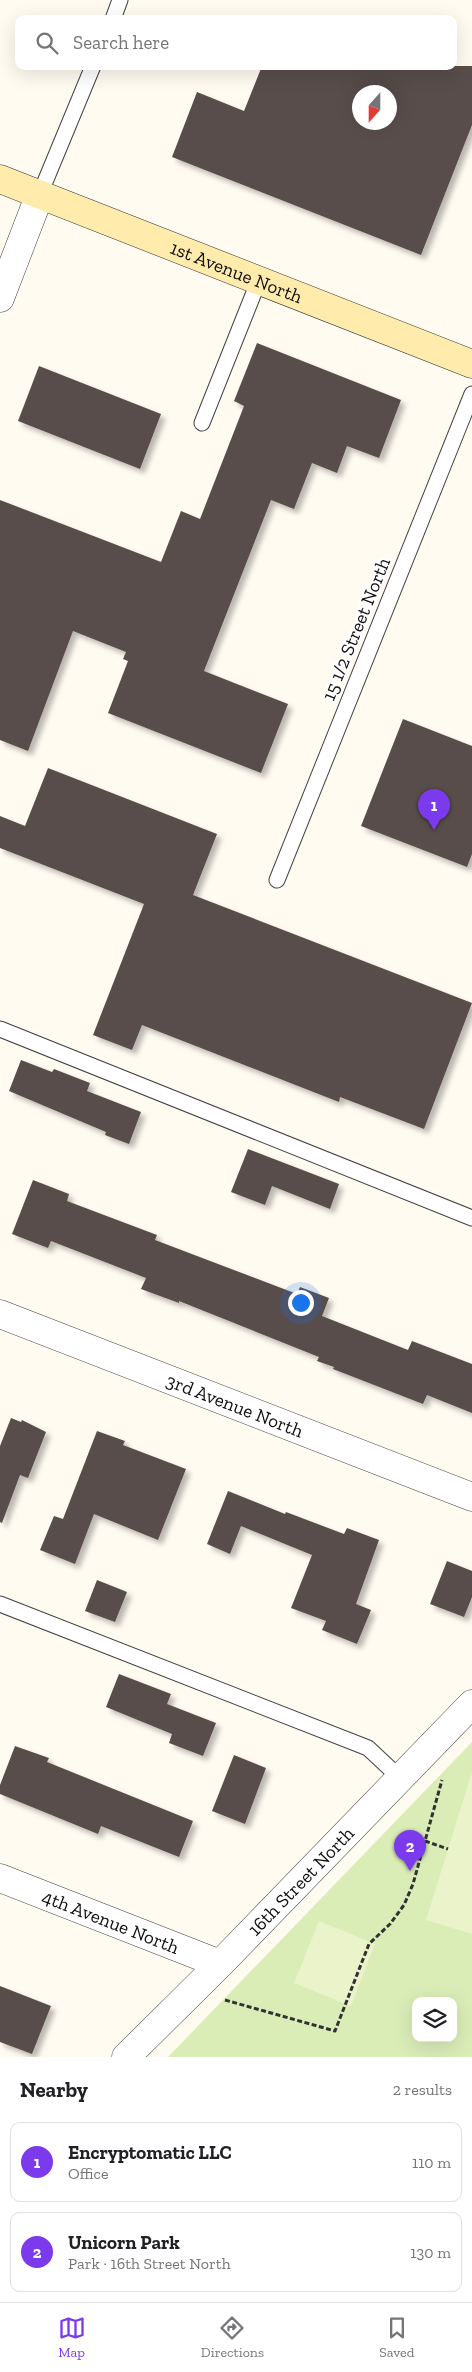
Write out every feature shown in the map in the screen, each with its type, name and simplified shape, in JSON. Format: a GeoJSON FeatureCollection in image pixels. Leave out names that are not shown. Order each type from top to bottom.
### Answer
{"type":"FeatureCollection","features":[{"type":"Feature","properties":{"kind":"street","name":"1st Avenue North"},"geometry":{"type":"LineString","coordinates":[[0,179],[472,364]]}},
{"type":"Feature","properties":{"kind":"street"},"geometry":{"type":"LineString","coordinates":[[0,298],[40,194]]}},
{"type":"Feature","properties":{"kind":"street","name":"3rd Avenue North"},"geometry":{"type":"LineString","coordinates":[[0,1314],[472,1497]]}},
{"type":"Feature","properties":{"kind":"street","name":"16th Street North"},"geometry":{"type":"LineString","coordinates":[[126,2057],[220,1964],[399,1777],[472,1704]]}},
{"type":"Feature","properties":{"kind":"street","name":"4th Avenue North"},"geometry":{"type":"LineString","coordinates":[[0,1878],[220,1964]]}},
{"type":"Feature","properties":{"kind":"lane"},"geometry":{"type":"LineString","coordinates":[[114,15],[120,0]]}},
{"type":"Feature","properties":{"kind":"lane"},"geometry":{"type":"LineString","coordinates":[[40,194],[91,70]]}},
{"type":"Feature","properties":{"kind":"lane"},"geometry":{"type":"LineString","coordinates":[[202,423],[259,280]]}},
{"type":"Feature","properties":{"kind":"lane","name":"15 1/2 Street North"},"geometry":{"type":"LineString","coordinates":[[277,880],[472,394]]}},
{"type":"Feature","properties":{"kind":"lane"},"geometry":{"type":"LineString","coordinates":[[0,1029],[472,1218]]}},
{"type":"Feature","properties":{"kind":"lane"},"geometry":{"type":"LineString","coordinates":[[0,1604],[368,1748],[399,1777]]}},
{"type":"Feature","properties":{"kind":"path"},"geometry":{"type":"LineString","coordinates":[[194,1990],[335,2031],[369,1944],[390,1924],[404,1905],[413,1884],[442,1776]]}},
{"type":"Feature","properties":{"kind":"path"},"geometry":{"type":"LineString","coordinates":[[425,1841],[448,1849]]}},
{"type":"Feature","properties":{"kind":"green space"},"geometry":{"type":"Polygon","coordinates":[[[472,1742],[472,2057],[168,2057],[472,1742]]]}},
{"type":"Feature","properties":{"kind":"green space"},"geometry":{"type":"Polygon","coordinates":[[[472,1772],[472,1934],[426,1920],[472,1772]]]}},
{"type":"Feature","properties":{"kind":"green space"},"geometry":{"type":"Polygon","coordinates":[[[319,1921],[375,1944],[351,2006],[294,1983],[319,1921]]]}},
{"type":"Feature","properties":{"kind":"building"},"geometry":{"type":"Polygon","coordinates":[[[457,66],[472,66],[472,125],[421,255],[172,157],[197,92],[244,111],[260,70],[457,70],[457,66]]]}},
{"type":"Feature","properties":{"kind":"building"},"geometry":{"type":"Polygon","coordinates":[[[257,343],[401,400],[379,458],[347,446],[337,473],[312,463],[294,509],[271,500],[204,671],[288,704],[261,773],[108,713],[128,661],[123,659],[126,652],[73,631],[28,751],[0,740],[0,500],[161,562],[181,511],[200,519],[244,406],[234,401],[257,343]]]}},
{"type":"Feature","properties":{"kind":"building"},"geometry":{"type":"Polygon","coordinates":[[[39,366],[161,414],[140,469],[18,421],[39,366]]]}},
{"type":"Feature","properties":{"kind":"building"},"geometry":{"type":"Polygon","coordinates":[[[403,719],[472,746],[472,854],[467,867],[361,826],[403,719]]]}},
{"type":"Feature","properties":{"kind":"building"},"geometry":{"type":"Polygon","coordinates":[[[48,768],[217,834],[193,895],[472,1003],[424,1129],[340,1097],[339,1102],[142,1025],[132,1050],[93,1035],[144,904],[0,848],[0,816],[25,826],[48,768]]]}},
{"type":"Feature","properties":{"kind":"building"},"geometry":{"type":"Polygon","coordinates":[[[21,1060],[52,1072],[54,1069],[90,1083],[87,1091],[141,1112],[129,1144],[105,1135],[106,1132],[9,1091],[21,1060]]]}},
{"type":"Feature","properties":{"kind":"building"},"geometry":{"type":"Polygon","coordinates":[[[248,1149],[339,1184],[330,1209],[272,1186],[265,1205],[231,1192],[248,1149]]]}},
{"type":"Feature","properties":{"kind":"building"},"geometry":{"type":"Polygon","coordinates":[[[33,1180],[69,1194],[67,1201],[157,1235],[155,1240],[297,1294],[300,1287],[329,1298],[322,1316],[408,1350],[412,1341],[472,1364],[472,1413],[427,1395],[423,1404],[333,1369],[334,1367],[317,1361],[319,1357],[179,1301],[179,1303],[141,1289],[146,1278],[51,1241],[48,1248],[12,1234],[33,1180]]]}},
{"type":"Feature","properties":{"kind":"building"},"geometry":{"type":"Polygon","coordinates":[[[11,1418],[21,1422],[22,1420],[46,1432],[28,1478],[20,1475],[2,1523],[0,1522],[0,1446],[11,1418]]]}},
{"type":"Feature","properties":{"kind":"building"},"geometry":{"type":"Polygon","coordinates":[[[97,1431],[125,1441],[123,1445],[186,1469],[158,1540],[94,1514],[75,1564],[40,1550],[54,1516],[63,1519],[97,1431]]]}},
{"type":"Feature","properties":{"kind":"building"},"geometry":{"type":"Polygon","coordinates":[[[228,1491],[285,1514],[286,1512],[344,1534],[347,1528],[379,1540],[356,1604],[371,1610],[357,1644],[322,1630],[326,1621],[291,1608],[312,1555],[241,1526],[230,1554],[207,1544],[228,1491]]]}},
{"type":"Feature","properties":{"kind":"building"},"geometry":{"type":"Polygon","coordinates":[[[447,1561],[472,1571],[472,1597],[464,1617],[430,1604],[447,1561]]]}},
{"type":"Feature","properties":{"kind":"building"},"geometry":{"type":"Polygon","coordinates":[[[97,1580],[127,1592],[115,1622],[85,1611],[97,1580]]]}},
{"type":"Feature","properties":{"kind":"building"},"geometry":{"type":"Polygon","coordinates":[[[119,1674],[171,1694],[167,1704],[216,1723],[203,1756],[169,1743],[172,1734],[106,1707],[119,1674]]]}},
{"type":"Feature","properties":{"kind":"building"},"geometry":{"type":"Polygon","coordinates":[[[15,1746],[49,1758],[47,1762],[193,1821],[179,1857],[101,1826],[98,1834],[0,1794],[0,1785],[15,1746]]]}},
{"type":"Feature","properties":{"kind":"building"},"geometry":{"type":"Polygon","coordinates":[[[234,1755],[266,1768],[245,1824],[212,1811],[234,1755]]]}},
{"type":"Feature","properties":{"kind":"building"},"geometry":{"type":"Polygon","coordinates":[[[0,1986],[51,2006],[32,2054],[0,2042],[0,1986]]]}},
{"type":"Feature","properties":{"kind":"place","name":"Encryptomatic LLC"},"geometry":{"type":"Point","coordinates":[434,830]}},
{"type":"Feature","properties":{"kind":"place","name":"Unicorn Park"},"geometry":{"type":"Point","coordinates":[410,1871]}}]}
